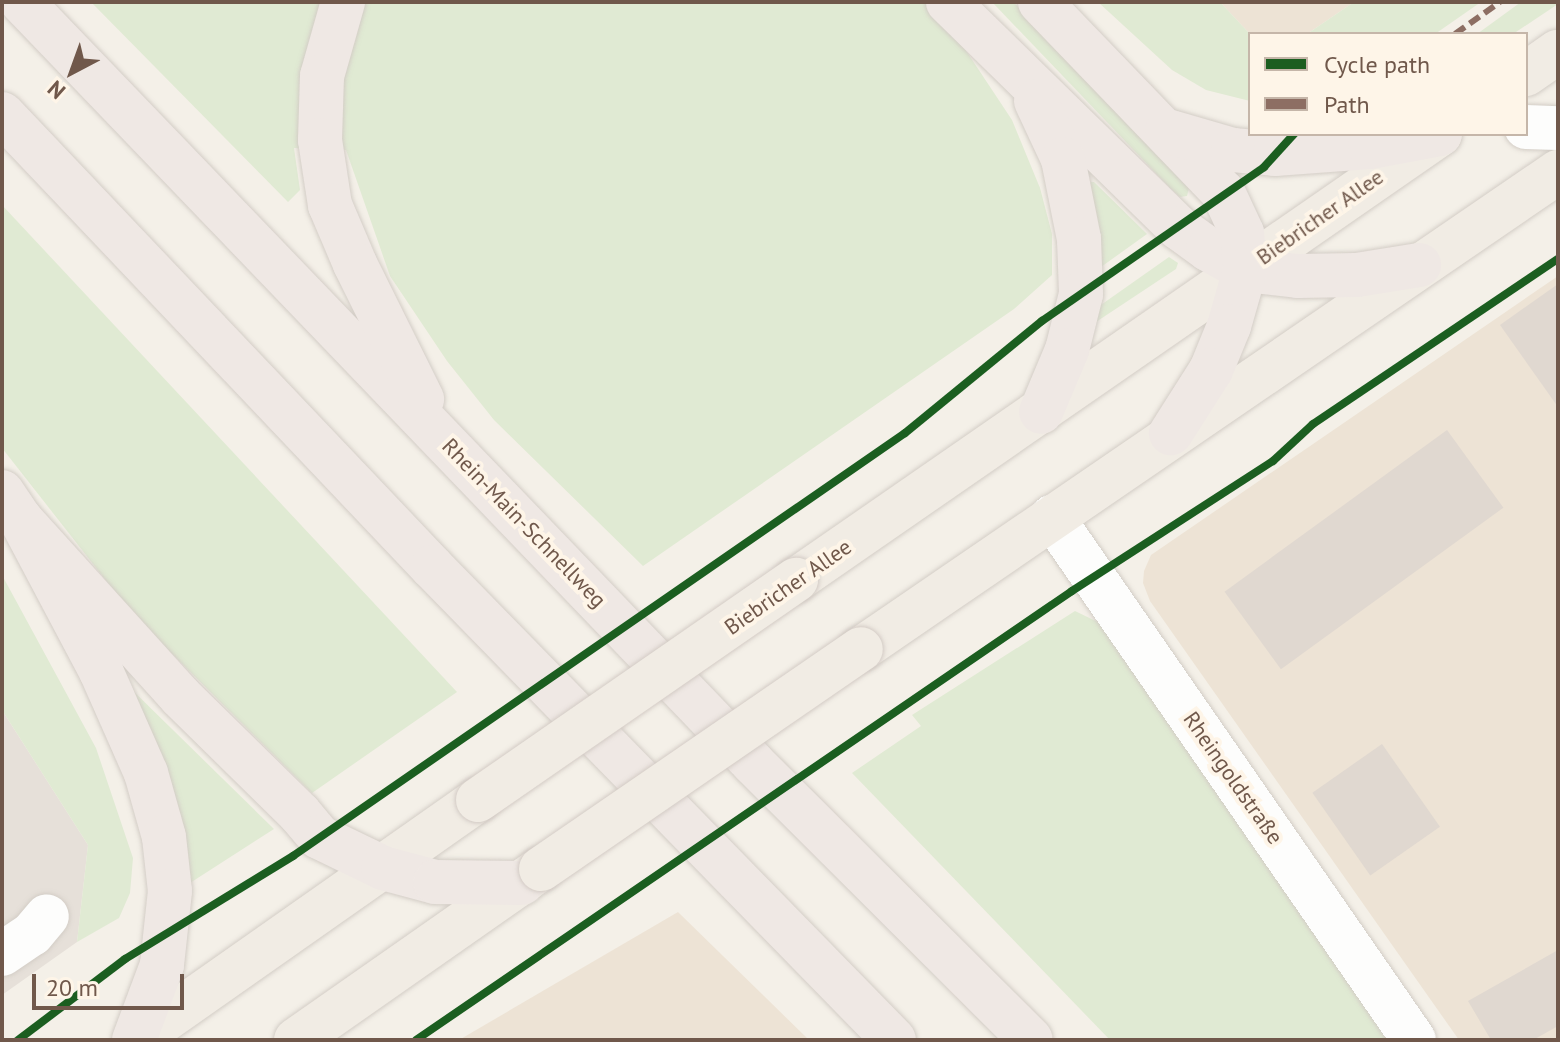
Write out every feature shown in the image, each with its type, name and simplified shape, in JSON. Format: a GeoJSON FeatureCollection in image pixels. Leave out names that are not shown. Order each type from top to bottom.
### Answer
{"type":"FeatureCollection","features":[{"type":"Feature","properties":{"kind":"highway","name":"Rhein-Main-Schnellweg"},"geometry":{"type":"LineString","coordinates":[[22,2],[753,763],[1031,1040]]}},
{"type":"Feature","properties":{"kind":"highway"},"geometry":{"type":"LineString","coordinates":[[343,2],[322,76],[320,140],[330,205],[355,264],[441,437]]}},
{"type":"Feature","properties":{"kind":"highway"},"geometry":{"type":"LineString","coordinates":[[948,2],[1179,228],[1245,270],[1298,276],[1357,275],[1419,265]]}},
{"type":"Feature","properties":{"kind":"highway"},"geometry":{"type":"LineString","coordinates":[[1040,2],[1167,131],[1233,208],[1242,233],[1245,270],[1229,326],[1211,370],[1171,433]]}},
{"type":"Feature","properties":{"kind":"highway"},"geometry":{"type":"LineString","coordinates":[[1025,77],[1063,159],[1079,239],[1081,294],[1067,350],[1041,412]]}},
{"type":"Feature","properties":{"kind":"highway"},"geometry":{"type":"LineString","coordinates":[[2,114],[432,567],[894,1040]]}},
{"type":"Feature","properties":{"kind":"highway"},"geometry":{"type":"LineString","coordinates":[[1167,131],[1233,150],[1275,154],[1370,147],[1429,136]]}},
{"type":"Feature","properties":{"kind":"highway"},"geometry":{"type":"LineString","coordinates":[[12,506],[180,696],[319,837],[383,868],[435,882],[532,876]]}},
{"type":"Feature","properties":{"kind":"highway"},"geometry":{"type":"LineString","coordinates":[[12,506],[106,684],[146,773],[164,837],[170,891],[162,965],[135,1040]]}},
{"type":"Feature","properties":{"kind":"main road"},"geometry":{"type":"LineString","coordinates":[[1528,73],[1558,52]]}},
{"type":"Feature","properties":{"kind":"main road","name":"Biebricher Allee"},"geometry":{"type":"LineString","coordinates":[[135,1040],[1437,136]]}},
{"type":"Feature","properties":{"kind":"main road"},"geometry":{"type":"LineString","coordinates":[[296,1040],[1171,433],[1558,172]]}},
{"type":"Feature","properties":{"kind":"street"},"geometry":{"type":"LineString","coordinates":[[1528,127],[1558,128]]}},
{"type":"Feature","properties":{"kind":"street","name":"Rheingoldstraße"},"geometry":{"type":"LineString","coordinates":[[1052,517],[1414,1040]]}},
{"type":"Feature","properties":{"kind":"street"},"geometry":{"type":"LineString","coordinates":[[2,954],[32,934],[47,916]]}},
{"type":"Feature","properties":{"kind":"shaded area"},"geometry":{"type":"Polygon","coordinates":[[[1220,2],[1354,2],[1310,32],[1248,32],[1220,2]]]}},
{"type":"Feature","properties":{"kind":"shaded area"},"geometry":{"type":"Polygon","coordinates":[[[1558,276],[1558,1040],[1459,1040],[1150,601],[1143,583],[1144,571],[1151,555],[1558,276]]]}},
{"type":"Feature","properties":{"kind":"shaded area"},"geometry":{"type":"Polygon","coordinates":[[[2,710],[88,845],[77,942],[2,995],[2,710]]]}},
{"type":"Feature","properties":{"kind":"shaded area"},"geometry":{"type":"Polygon","coordinates":[[[678,912],[809,1040],[459,1040],[678,912]]]}},
{"type":"Feature","properties":{"kind":"green space"},"geometry":{"type":"Polygon","coordinates":[[[91,2],[956,2],[943,16],[1012,120],[1040,188],[1052,234],[1052,275],[1014,309],[643,566],[494,420],[447,361],[390,276],[346,150],[294,148],[300,190],[288,202],[91,2]]]}},
{"type":"Feature","properties":{"kind":"green space"},"geometry":{"type":"Polygon","coordinates":[[[992,2],[1013,2],[1176,160],[1190,184],[1187,196],[1180,197],[1171,189],[992,2]]]}},
{"type":"Feature","properties":{"kind":"green space"},"geometry":{"type":"Polygon","coordinates":[[[1098,2],[1220,2],[1248,32],[1248,100],[1206,90],[1172,70],[1098,2]]]}},
{"type":"Feature","properties":{"kind":"green space"},"geometry":{"type":"Polygon","coordinates":[[[1354,2],[1481,2],[1438,32],[1310,32],[1354,2]]]}},
{"type":"Feature","properties":{"kind":"green space"},"geometry":{"type":"Polygon","coordinates":[[[1521,2],[1558,4],[1516,32],[1480,32],[1521,2]]]}},
{"type":"Feature","properties":{"kind":"green space"},"geometry":{"type":"Polygon","coordinates":[[[1089,182],[1094,182],[1147,234],[1101,267],[1101,242],[1089,182]]]}},
{"type":"Feature","properties":{"kind":"green space"},"geometry":{"type":"Polygon","coordinates":[[[2,205],[457,692],[312,793],[133,615],[2,448],[2,205]]]}},
{"type":"Feature","properties":{"kind":"green space"},"geometry":{"type":"Polygon","coordinates":[[[1169,257],[1178,263],[1176,269],[1096,322],[1098,307],[1169,257]]]}},
{"type":"Feature","properties":{"kind":"green space"},"geometry":{"type":"Polygon","coordinates":[[[2,575],[96,748],[133,858],[130,893],[119,918],[77,942],[88,845],[2,710],[2,575]]]}},
{"type":"Feature","properties":{"kind":"green space"},"geometry":{"type":"Polygon","coordinates":[[[1075,611],[1106,626],[1387,1040],[1110,1040],[852,773],[921,726],[912,715],[1075,611]]]}},
{"type":"Feature","properties":{"kind":"green space"},"geometry":{"type":"Polygon","coordinates":[[[120,678],[274,829],[190,883],[181,816],[120,678]]]}},
{"type":"Feature","properties":{"kind":"building"},"geometry":{"type":"Polygon","coordinates":[[[1558,284],[1558,407],[1500,325],[1558,284]]]}},
{"type":"Feature","properties":{"kind":"building"},"geometry":{"type":"Polygon","coordinates":[[[1447,430],[1503,508],[1281,669],[1225,592],[1447,430]]]}},
{"type":"Feature","properties":{"kind":"building"},"geometry":{"type":"Polygon","coordinates":[[[1382,744],[1440,827],[1370,875],[1312,793],[1382,744]]]}},
{"type":"Feature","properties":{"kind":"building"},"geometry":{"type":"Polygon","coordinates":[[[1558,950],[1558,1026],[1533,1040],[1491,1040],[1468,1001],[1558,950]]]}},
{"type":"Feature","properties":{"kind":"marked path"},"geometry":{"type":"LineString","coordinates":[[1458,32],[1500,2]]}},
{"type":"Feature","properties":{"kind":"cycle path"},"geometry":{"type":"LineString","coordinates":[[18,1040],[125,959],[293,856],[905,433],[1042,321],[1264,167],[1292,136]]}},
{"type":"Feature","properties":{"kind":"cycle path"},"geometry":{"type":"LineString","coordinates":[[416,1040],[1072,591],[1273,461],[1313,424],[1558,259]]}}]}
